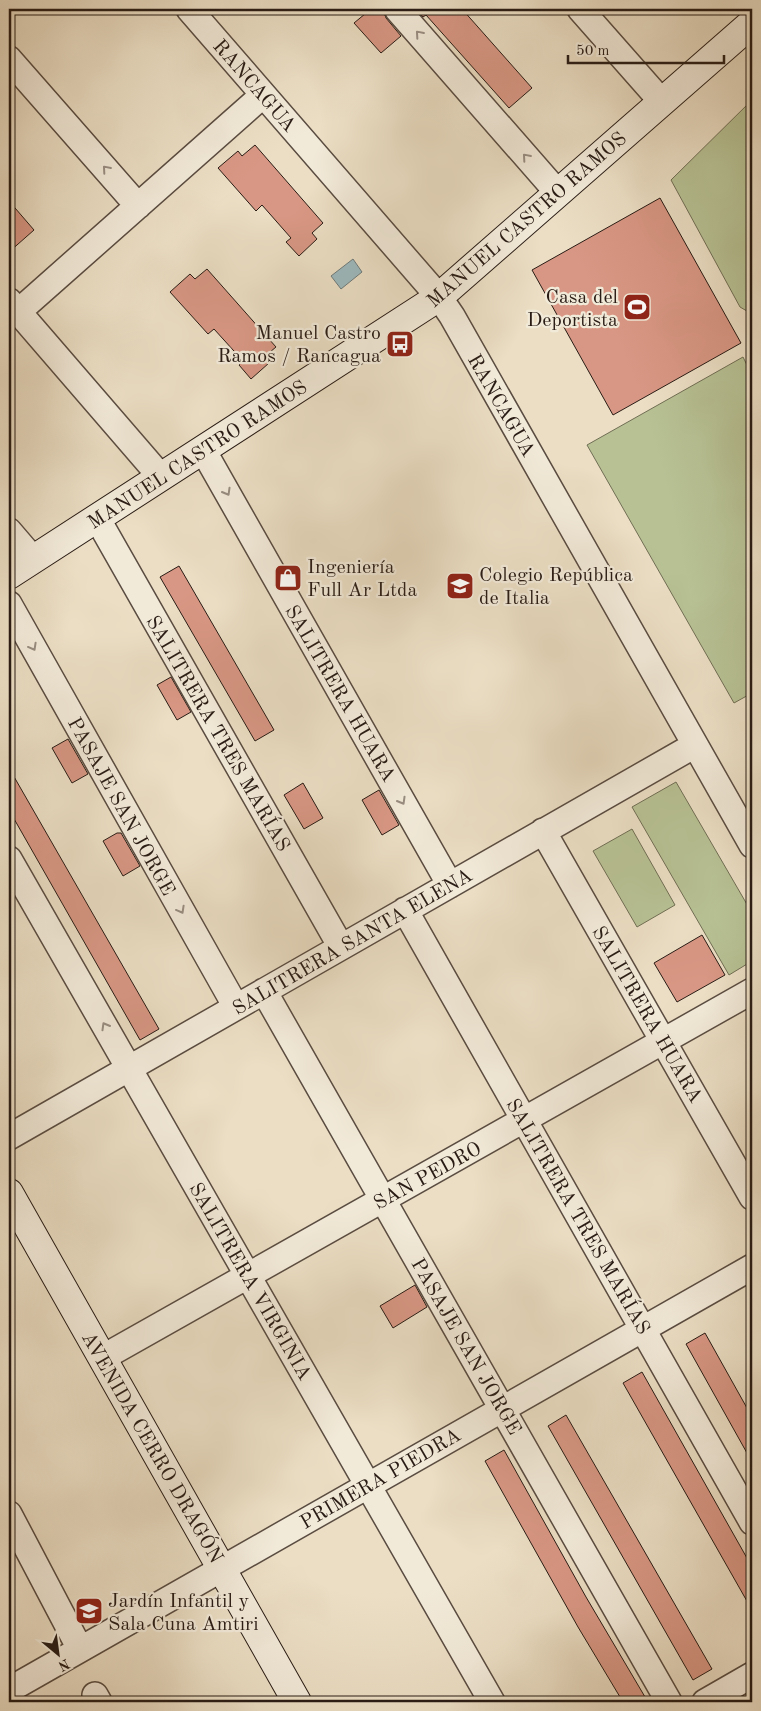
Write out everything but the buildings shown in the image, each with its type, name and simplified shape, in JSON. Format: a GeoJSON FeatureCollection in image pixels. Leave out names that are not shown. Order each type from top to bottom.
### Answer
{"type":"FeatureCollection","features":[{"type":"Feature","properties":{"kind":"street","name":"RANCAGUA"},"geometry":{"type":"LineString","coordinates":[[189,9],[439,297],[452,316],[752,845]]}},
{"type":"Feature","properties":{"kind":"street"},"geometry":{"type":"LineString","coordinates":[[398,9],[558,193]]}},
{"type":"Feature","properties":{"kind":"street"},"geometry":{"type":"LineString","coordinates":[[580,9],[662,102]]}},
{"type":"Feature","properties":{"kind":"street","name":"MANUEL CASTRO RAMOS"},"geometry":{"type":"LineString","coordinates":[[9,575],[439,297],[752,23]]}},
{"type":"Feature","properties":{"kind":"street"},"geometry":{"type":"LineString","coordinates":[[9,59],[138,206]]}},
{"type":"Feature","properties":{"kind":"street"},"geometry":{"type":"LineString","coordinates":[[161,477],[13,306],[138,206],[263,94]]}},
{"type":"Feature","properties":{"kind":"street","name":"SALITRERA HUARA"},"geometry":{"type":"LineString","coordinates":[[203,450],[450,885]]}},
{"type":"Feature","properties":{"kind":"street","name":"SALITRERA TRES MARÍAS"},"geometry":{"type":"LineString","coordinates":[[97,518],[341,947]]}},
{"type":"Feature","properties":{"kind":"street"},"geometry":{"type":"LineString","coordinates":[[9,531],[33,559]]}},
{"type":"Feature","properties":{"kind":"street","name":"PASAJE SAN JORGE"},"geometry":{"type":"LineString","coordinates":[[9,604],[236,1007]]}},
{"type":"Feature","properties":{"kind":"street","name":"SALITRERA SANTA ELENA"},"geometry":{"type":"LineString","coordinates":[[9,1137],[695,745]]}},
{"type":"Feature","properties":{"kind":"street","name":"SALITRERA HUARA"},"geometry":{"type":"LineString","coordinates":[[543,831],[752,1197]]}},
{"type":"Feature","properties":{"kind":"street","name":"SALITRERA VIRGINIA"},"geometry":{"type":"LineString","coordinates":[[9,859],[492,1702]]}},
{"type":"Feature","properties":{"kind":"street","name":"SALITRERA TRES MARÍAS"},"geometry":{"type":"LineString","coordinates":[[405,910],[752,1522]]}},
{"type":"Feature","properties":{"kind":"street","name":"PASAJE SAN JORGE"},"geometry":{"type":"LineString","coordinates":[[264,991],[669,1702]]}},
{"type":"Feature","properties":{"kind":"street","name":"SAN PEDRO"},"geometry":{"type":"LineString","coordinates":[[102,1358],[752,991]]}},
{"type":"Feature","properties":{"kind":"street","name":"AVENIDA CERRO DRAGÓN"},"geometry":{"type":"LineString","coordinates":[[9,1193],[297,1702]]}},
{"type":"Feature","properties":{"kind":"street","name":"PRIMERA PIEDRA"},"geometry":{"type":"LineString","coordinates":[[9,1690],[752,1267]]}},
{"type":"Feature","properties":{"kind":"street"},"geometry":{"type":"LineString","coordinates":[[9,1514],[80,1649]]}},
{"type":"Feature","properties":{"kind":"street"},"geometry":{"type":"LineString","coordinates":[[705,1702],[752,1675]]}},
{"type":"Feature","properties":{"kind":"green space"},"geometry":{"type":"Polygon","coordinates":[[[752,100],[752,314],[740,307],[671,180],[752,100]]]}},
{"type":"Feature","properties":{"kind":"green space"},"geometry":{"type":"Polygon","coordinates":[[[743,357],[752,375],[752,693],[734,703],[587,445],[743,357]]]}},
{"type":"Feature","properties":{"kind":"green space"},"geometry":{"type":"Polygon","coordinates":[[[676,782],[752,913],[752,961],[729,975],[632,807],[676,782]]]}},
{"type":"Feature","properties":{"kind":"green space"},"geometry":{"type":"Polygon","coordinates":[[[632,829],[675,905],[637,927],[593,851],[632,829]]]}},
{"type":"Feature","properties":{"kind":"water"},"geometry":{"type":"Polygon","coordinates":[[[353,259],[362,272],[341,289],[331,276],[353,259]]]}},
{"type":"Feature","properties":{"kind":"place","name":"Casa del Deportista"},"geometry":{"type":"Point","coordinates":[637,307]}},
{"type":"Feature","properties":{"kind":"place","name":"Manuel Castro Ramos / Rancagua"},"geometry":{"type":"Point","coordinates":[400,344]}},
{"type":"Feature","properties":{"kind":"place","name":"Ingeniería Full Ar Ltda"},"geometry":{"type":"Point","coordinates":[288,578]}},
{"type":"Feature","properties":{"kind":"place","name":"Colegio República de Italia"},"geometry":{"type":"Point","coordinates":[460,586]}},
{"type":"Feature","properties":{"kind":"place","name":"Jardín Infantil y Sala Cuna Amtiri"},"geometry":{"type":"Point","coordinates":[89,1611]}}]}
